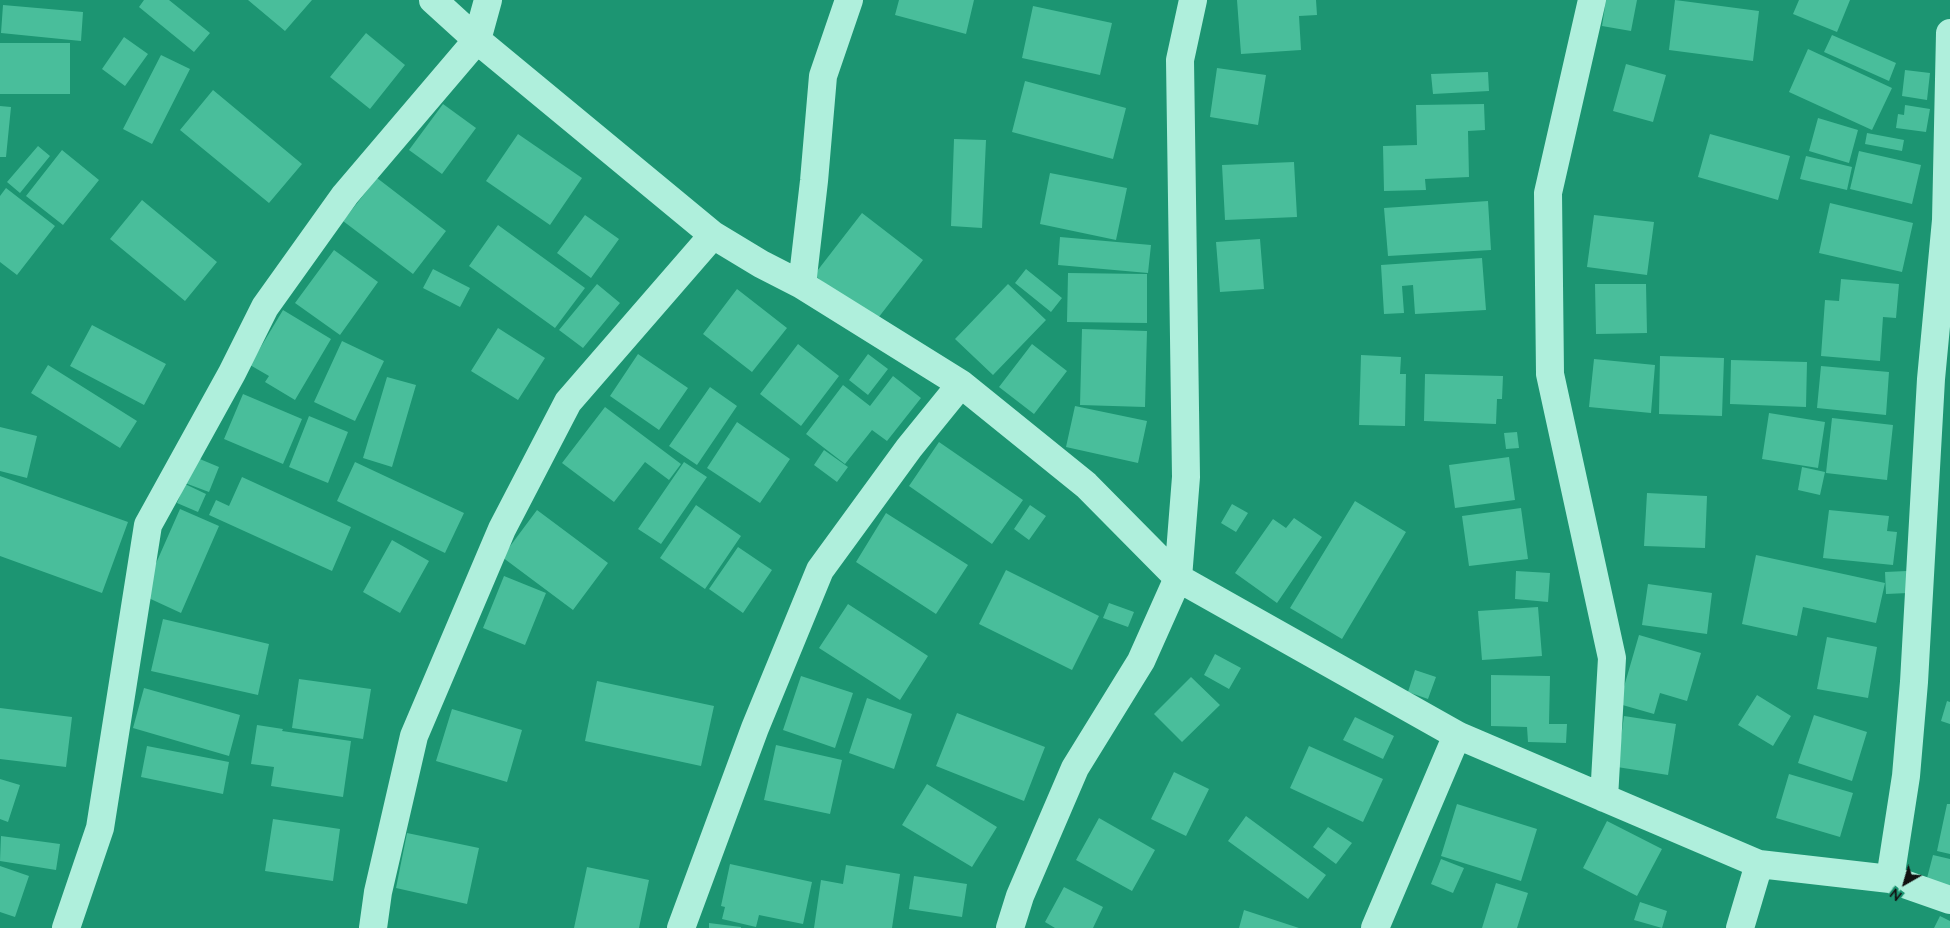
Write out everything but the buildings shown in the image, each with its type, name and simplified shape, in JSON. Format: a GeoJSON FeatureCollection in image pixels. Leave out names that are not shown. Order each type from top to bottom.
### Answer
{"type":"FeatureCollection","features":[{"type":"Feature","properties":{"kind":"street"},"geometry":{"type":"LineString","coordinates":[[433,0],[477,40],[713,235],[761,264],[802,285],[961,384],[1086,484],[1178,578],[1457,735],[1759,864],[1890,879],[1950,900]]}},
{"type":"Feature","properties":{"kind":"street"},"geometry":{"type":"LineString","coordinates":[[66,928],[100,828],[148,525],[232,373],[265,307],[345,195],[477,40],[488,0]]}},
{"type":"Feature","properties":{"kind":"street"},"geometry":{"type":"LineString","coordinates":[[802,285],[814,181],[823,76],[849,0]]}},
{"type":"Feature","properties":{"kind":"street"},"geometry":{"type":"LineString","coordinates":[[1010,928],[1020,896],[1075,768],[1140,661],[1178,578],[1186,478],[1180,60],[1193,0]]}},
{"type":"Feature","properties":{"kind":"street"},"geometry":{"type":"LineString","coordinates":[[1592,0],[1548,193],[1550,374],[1612,658],[1604,798]]}},
{"type":"Feature","properties":{"kind":"street"},"geometry":{"type":"LineString","coordinates":[[1890,879],[1906,776],[1914,672],[1931,379],[1946,220],[1950,33]]}},
{"type":"Feature","properties":{"kind":"street"},"geometry":{"type":"LineString","coordinates":[[373,928],[378,892],[414,736],[502,529],[568,402],[713,235]]}},
{"type":"Feature","properties":{"kind":"street"},"geometry":{"type":"LineString","coordinates":[[681,928],[755,728],[820,570],[909,448],[961,384]]}},
{"type":"Feature","properties":{"kind":"street"},"geometry":{"type":"LineString","coordinates":[[1375,928],[1457,735]]}},
{"type":"Feature","properties":{"kind":"street"},"geometry":{"type":"LineString","coordinates":[[1740,928],[1759,864]]}}]}
